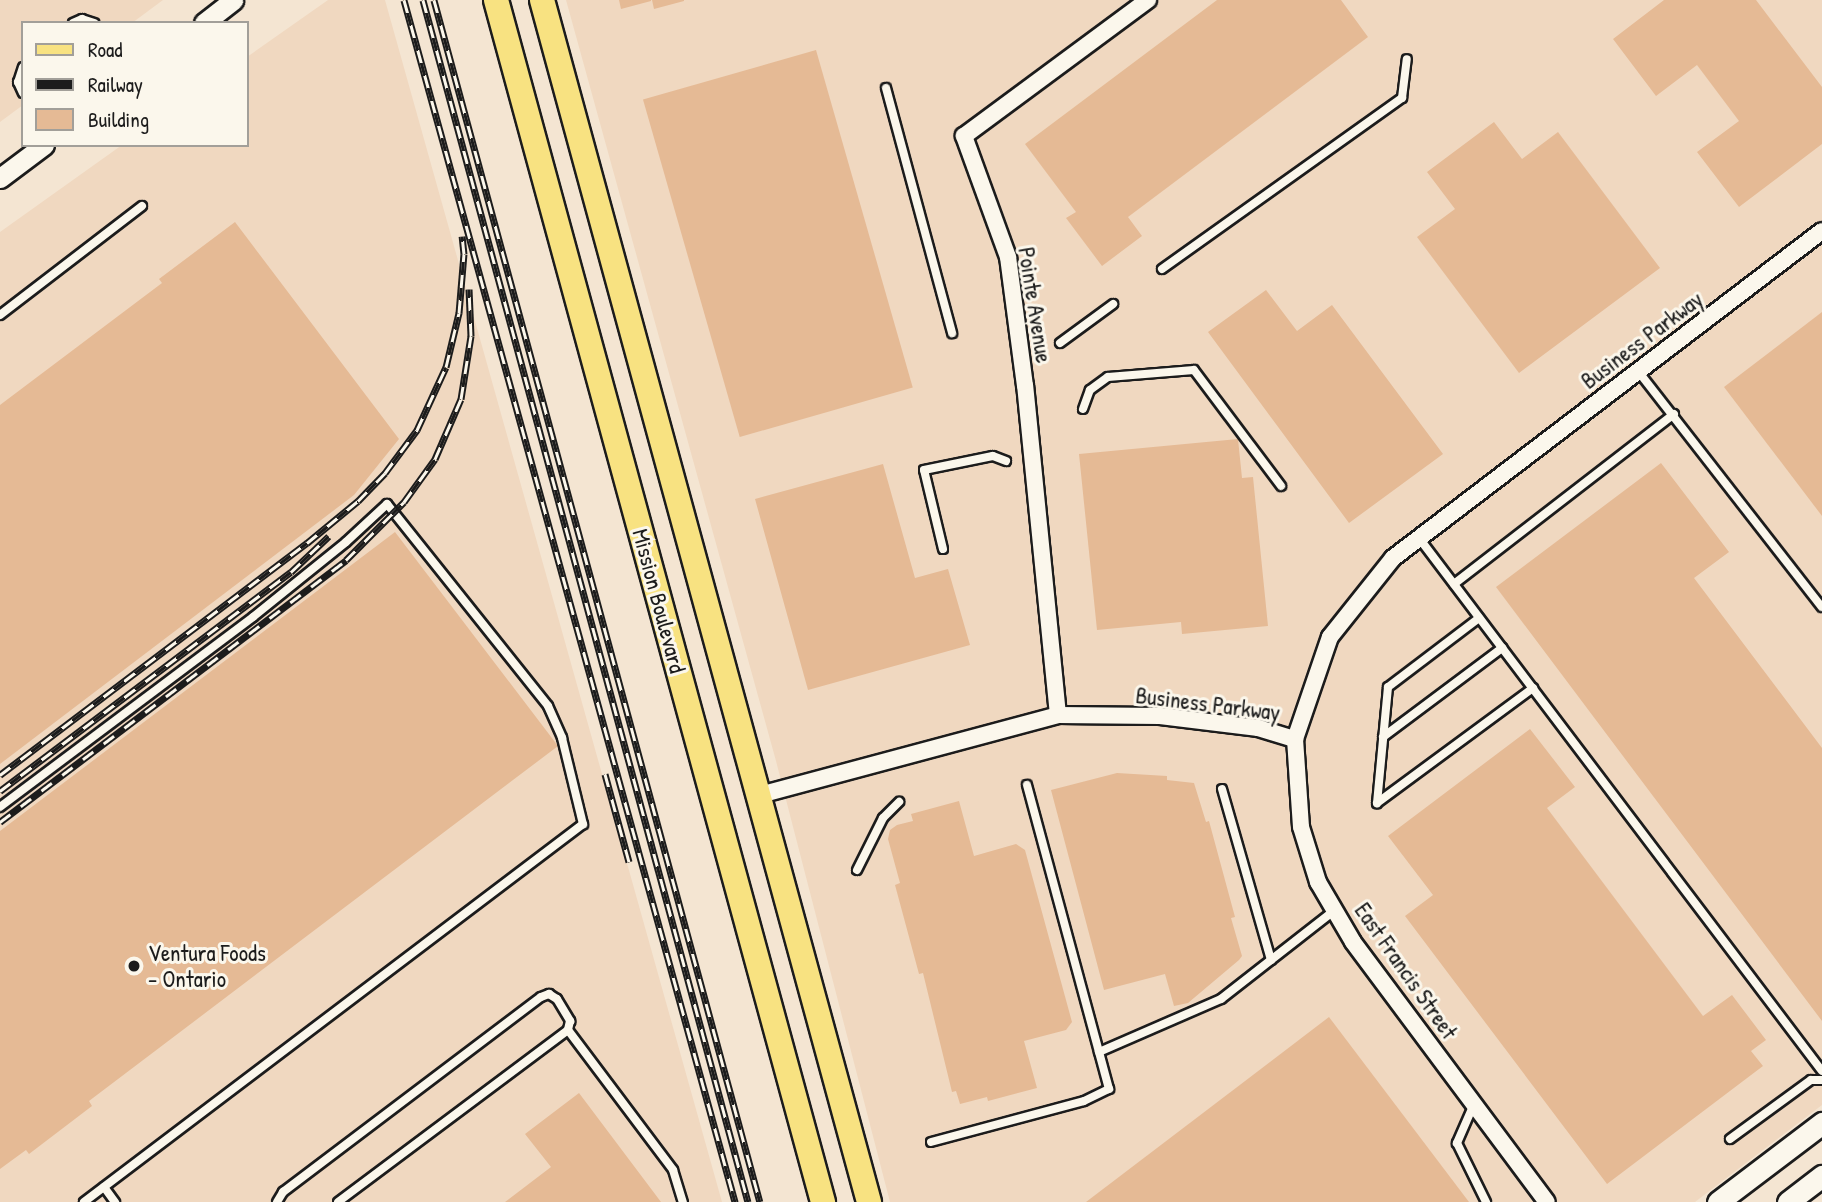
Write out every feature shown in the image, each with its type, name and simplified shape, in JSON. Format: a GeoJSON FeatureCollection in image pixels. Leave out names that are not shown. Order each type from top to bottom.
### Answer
{"type":"FeatureCollection","features":[{"type":"Feature","properties":{"kind":"main road","name":"Mission Boulevard"},"geometry":{"type":"LineString","coordinates":[[496,0],[823,1202]]}},
{"type":"Feature","properties":{"kind":"main road","name":"Mission Boulevard"},"geometry":{"type":"LineString","coordinates":[[542,0],[756,796],[869,1202]]}},
{"type":"Feature","properties":{"kind":"main road"},"geometry":{"type":"LineString","coordinates":[[1718,1202],[1822,1123]]}},
{"type":"Feature","properties":{"kind":"main road"},"geometry":{"type":"LineString","coordinates":[[1788,1202],[1822,1177]]}},
{"type":"Feature","properties":{"kind":"street"},"geometry":{"type":"LineString","coordinates":[[207,21],[233,0]]}},
{"type":"Feature","properties":{"kind":"street","name":"Pointe Avenue"},"geometry":{"type":"LineString","coordinates":[[1058,715],[1025,386],[1008,257],[964,136],[1148,0]]}},
{"type":"Feature","properties":{"kind":"street"},"geometry":{"type":"LineString","coordinates":[[0,178],[41,147]]}},
{"type":"Feature","properties":{"kind":"street","name":"Business Parkway"},"geometry":{"type":"LineString","coordinates":[[756,796],[1058,715],[1160,716],[1258,728],[1295,739],[1330,637],[1393,558],[1822,231]]}},
{"type":"Feature","properties":{"kind":"street","name":"East Francis Street"},"geometry":{"type":"LineString","coordinates":[[1295,739],[1301,827],[1318,882],[1353,942],[1547,1202]]}},
{"type":"Feature","properties":{"kind":"lane"},"geometry":{"type":"LineString","coordinates":[[1162,269],[1402,98],[1407,59]]}},
{"type":"Feature","properties":{"kind":"lane"},"geometry":{"type":"LineString","coordinates":[[886,88],[951,332]]}},
{"type":"Feature","properties":{"kind":"lane"},"geometry":{"type":"LineString","coordinates":[[0,315],[142,206]]}},
{"type":"Feature","properties":{"kind":"lane"},"geometry":{"type":"LineString","coordinates":[[1060,343],[1113,304]]}},
{"type":"Feature","properties":{"kind":"lane"},"geometry":{"type":"LineString","coordinates":[[1083,409],[1090,390],[1108,377],[1194,370],[1281,486]]}},
{"type":"Feature","properties":{"kind":"lane"},"geometry":{"type":"LineString","coordinates":[[1638,372],[1674,414],[1822,607]]}},
{"type":"Feature","properties":{"kind":"lane"},"geometry":{"type":"LineString","coordinates":[[1454,584],[1674,414]]}},
{"type":"Feature","properties":{"kind":"lane"},"geometry":{"type":"LineString","coordinates":[[943,550],[924,470],[993,456],[1006,461]]}},
{"type":"Feature","properties":{"kind":"lane"},"geometry":{"type":"LineString","coordinates":[[0,807],[263,608],[346,542],[387,504],[548,706],[562,738],[583,824],[84,1202]]}},
{"type":"Feature","properties":{"kind":"lane"},"geometry":{"type":"LineString","coordinates":[[1419,538],[1822,1071]]}},
{"type":"Feature","properties":{"kind":"lane"},"geometry":{"type":"LineString","coordinates":[[1479,618],[1388,687],[1377,803],[1533,688]]}},
{"type":"Feature","properties":{"kind":"lane"},"geometry":{"type":"LineString","coordinates":[[1383,737],[1502,648]]}},
{"type":"Feature","properties":{"kind":"lane"},"geometry":{"type":"LineString","coordinates":[[931,1142],[1084,1101],[1110,1089],[1027,785]]}},
{"type":"Feature","properties":{"kind":"lane"},"geometry":{"type":"LineString","coordinates":[[1222,789],[1271,960]]}},
{"type":"Feature","properties":{"kind":"lane"},"geometry":{"type":"LineString","coordinates":[[857,870],[883,818],[899,802]]}},
{"type":"Feature","properties":{"kind":"lane"},"geometry":{"type":"LineString","coordinates":[[1099,1052],[1221,999],[1335,910]]}},
{"type":"Feature","properties":{"kind":"lane"},"geometry":{"type":"LineString","coordinates":[[277,1202],[283,1192],[541,997],[549,994],[557,999],[570,1021],[568,1030],[338,1202]]}},
{"type":"Feature","properties":{"kind":"lane"},"geometry":{"type":"LineString","coordinates":[[568,1030],[673,1170],[683,1202]]}},
{"type":"Feature","properties":{"kind":"lane"},"geometry":{"type":"LineString","coordinates":[[1730,1139],[1811,1080],[1822,1080]]}},
{"type":"Feature","properties":{"kind":"lane"},"geometry":{"type":"LineString","coordinates":[[1474,1104],[1457,1143],[1486,1202]]}},
{"type":"Feature","properties":{"kind":"lane"},"geometry":{"type":"LineString","coordinates":[[104,1187],[115,1202]]}},
{"type":"Feature","properties":{"kind":"shaded area"},"geometry":{"type":"Polygon","coordinates":[[[0,0],[163,0],[135,21],[21,21],[21,106],[0,122],[0,0]]]}},
{"type":"Feature","properties":{"kind":"shaded area"},"geometry":{"type":"Polygon","coordinates":[[[328,0],[385,0],[722,1202],[0,1202],[0,232],[119,147],[248,147],[248,56],[328,0]]]}},
{"type":"Feature","properties":{"kind":"shaded area"},"geometry":{"type":"Polygon","coordinates":[[[566,0],[1822,0],[1822,1105],[1695,1202],[890,1202],[776,761],[566,0]]]}},
{"type":"Feature","properties":{"kind":"building"},"geometry":{"type":"Polygon","coordinates":[[[619,0],[651,0],[651,1],[621,9],[619,0]]]}},
{"type":"Feature","properties":{"kind":"building"},"geometry":{"type":"Polygon","coordinates":[[[652,0],[684,0],[684,1],[654,9],[652,0]]]}},
{"type":"Feature","properties":{"kind":"building"},"geometry":{"type":"Polygon","coordinates":[[[1217,0],[1341,0],[1368,37],[1128,217],[1142,236],[1102,266],[1066,218],[1076,212],[1025,144],[1217,0]]]}},
{"type":"Feature","properties":{"kind":"building"},"geometry":{"type":"Polygon","coordinates":[[[1664,0],[1756,0],[1822,87],[1822,144],[1739,207],[1697,152],[1739,121],[1697,65],[1656,96],[1613,39],[1664,0]]]}},
{"type":"Feature","properties":{"kind":"building"},"geometry":{"type":"Polygon","coordinates":[[[816,50],[913,387],[740,437],[643,100],[816,50]]]}},
{"type":"Feature","properties":{"kind":"building"},"geometry":{"type":"Polygon","coordinates":[[[1494,122],[1522,159],[1558,132],[1660,268],[1519,373],[1417,237],[1455,209],[1427,172],[1494,122]]]}},
{"type":"Feature","properties":{"kind":"building"},"geometry":{"type":"Polygon","coordinates":[[[235,222],[399,439],[354,495],[0,764],[0,405],[162,283],[159,279],[235,222]]]}},
{"type":"Feature","properties":{"kind":"building"},"geometry":{"type":"Polygon","coordinates":[[[1266,290],[1297,331],[1332,305],[1443,454],[1349,523],[1208,332],[1266,290]]]}},
{"type":"Feature","properties":{"kind":"building"},"geometry":{"type":"Polygon","coordinates":[[[1822,312],[1822,516],[1724,387],[1822,312]]]}},
{"type":"Feature","properties":{"kind":"building"},"geometry":{"type":"Polygon","coordinates":[[[1238,439],[1242,478],[1253,477],[1268,626],[1182,634],[1181,622],[1097,630],[1079,454],[1238,439]]]}},
{"type":"Feature","properties":{"kind":"building"},"geometry":{"type":"Polygon","coordinates":[[[1661,463],[1729,552],[1694,578],[1822,748],[1822,1021],[1496,587],[1661,463]]]}},
{"type":"Feature","properties":{"kind":"building"},"geometry":{"type":"Polygon","coordinates":[[[883,464],[915,578],[948,569],[970,645],[808,690],[755,499],[883,464]]]}},
{"type":"Feature","properties":{"kind":"building","name":"Ventura Foods - Ontario"},"geometry":{"type":"Polygon","coordinates":[[[395,532],[558,746],[89,1101],[92,1106],[29,1154],[26,1150],[0,1169],[0,831],[395,532]]]}},
{"type":"Feature","properties":{"kind":"building"},"geometry":{"type":"Polygon","coordinates":[[[1530,729],[1575,787],[1547,808],[1703,1016],[1732,995],[1766,1040],[1751,1051],[1763,1066],[1607,1184],[1405,916],[1433,895],[1388,836],[1530,729]]]}},
{"type":"Feature","properties":{"kind":"building"},"geometry":{"type":"Polygon","coordinates":[[[1117,773],[1167,776],[1167,780],[1194,783],[1206,822],[1209,821],[1235,917],[1231,918],[1242,956],[1188,1003],[1174,1006],[1165,974],[1104,990],[1051,790],[1117,773]]]}},
{"type":"Feature","properties":{"kind":"building"},"geometry":{"type":"Polygon","coordinates":[[[959,801],[974,856],[1016,844],[1025,850],[1072,1022],[1066,1030],[1024,1041],[1037,1088],[988,1101],[987,1097],[960,1104],[956,1091],[952,1092],[923,973],[919,974],[895,885],[900,883],[888,839],[890,830],[897,825],[913,821],[911,814],[959,801]]]}},
{"type":"Feature","properties":{"kind":"building"},"geometry":{"type":"Polygon","coordinates":[[[1329,1017],[1469,1202],[1086,1202],[1329,1017]]]}},
{"type":"Feature","properties":{"kind":"building"},"geometry":{"type":"Polygon","coordinates":[[[579,1093],[661,1202],[505,1202],[551,1167],[525,1134],[579,1093]]]}},
{"type":"Feature","properties":{"kind":"railway"},"geometry":{"type":"LineString","coordinates":[[404,0],[735,1202]]}},
{"type":"Feature","properties":{"kind":"railway"},"geometry":{"type":"LineString","coordinates":[[423,0],[748,1202]]}},
{"type":"Feature","properties":{"kind":"railway"},"geometry":{"type":"LineString","coordinates":[[434,0],[760,1202]]}},
{"type":"Feature","properties":{"kind":"railway"},"geometry":{"type":"LineString","coordinates":[[0,775],[307,543],[358,501],[385,473],[417,430],[446,367],[459,313],[464,254],[462,236]]}},
{"type":"Feature","properties":{"kind":"railway"},"geometry":{"type":"LineString","coordinates":[[0,822],[346,560],[404,502],[435,459],[461,399],[471,336],[469,289]]}},
{"type":"Feature","properties":{"kind":"railway"},"geometry":{"type":"LineString","coordinates":[[0,791],[291,572],[329,536]]}},
{"type":"Feature","properties":{"kind":"railway"},"geometry":{"type":"LineString","coordinates":[[605,774],[629,862]]}},
{"type":"Feature","properties":{"kind":"place","name":"Ventura Foods - Ontario"},"geometry":{"type":"Point","coordinates":[134,966]}}]}
